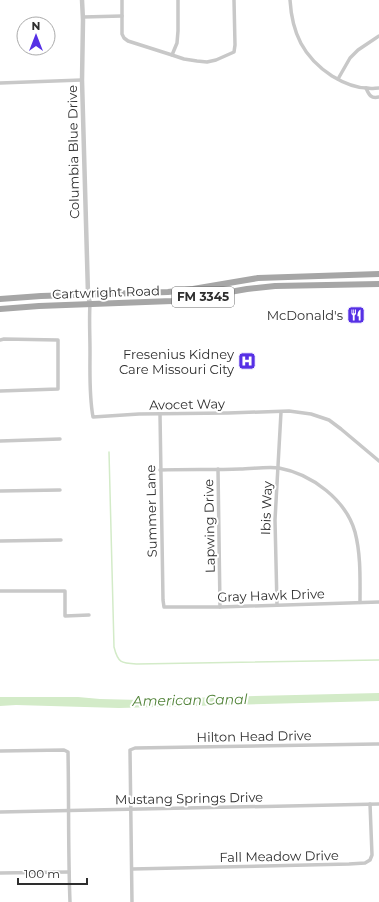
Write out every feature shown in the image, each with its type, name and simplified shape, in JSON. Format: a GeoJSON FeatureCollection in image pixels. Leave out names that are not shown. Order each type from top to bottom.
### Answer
{"type":"FeatureCollection","features":[{"type":"Feature","properties":{"kind":"main road","name":"Cartwright Road"},"geometry":{"type":"LineString","coordinates":[[0,299],[88,294],[168,292],[241,280],[274,277],[379,274]]}},
{"type":"Feature","properties":{"kind":"main road"},"geometry":{"type":"LineString","coordinates":[[332,276],[333,285]]}},
{"type":"Feature","properties":{"kind":"main road"},"geometry":{"type":"LineString","coordinates":[[274,277],[275,286]]}},
{"type":"Feature","properties":{"kind":"main road","name":"Cartwright Road"},"geometry":{"type":"LineString","coordinates":[[0,309],[38,306],[152,302],[195,298],[233,291],[275,286],[379,284]]}},
{"type":"Feature","properties":{"kind":"main road"},"geometry":{"type":"LineString","coordinates":[[193,289],[195,298]]}},
{"type":"Feature","properties":{"kind":"street","name":"Columbia Blue Drive"},"geometry":{"type":"LineString","coordinates":[[82,0],[82,80],[88,294],[90,304]]}},
{"type":"Feature","properties":{"kind":"street"},"geometry":{"type":"LineString","coordinates":[[122,0],[122,34],[128,41],[184,59],[207,62],[216,60],[234,52],[234,0]]}},
{"type":"Feature","properties":{"kind":"street"},"geometry":{"type":"LineString","coordinates":[[172,55],[177,43],[178,0]]}},
{"type":"Feature","properties":{"kind":"street"},"geometry":{"type":"LineString","coordinates":[[290,0],[293,24],[297,35],[304,49],[313,61],[322,69],[350,85],[366,88],[379,88]]}},
{"type":"Feature","properties":{"kind":"street"},"geometry":{"type":"LineString","coordinates":[[83,17],[122,16]]}},
{"type":"Feature","properties":{"kind":"street"},"geometry":{"type":"LineString","coordinates":[[338,79],[350,58],[358,50],[379,36]]}},
{"type":"Feature","properties":{"kind":"street"},"geometry":{"type":"LineString","coordinates":[[0,82],[82,80]]}},
{"type":"Feature","properties":{"kind":"street"},"geometry":{"type":"LineString","coordinates":[[366,88],[370,96],[373,98],[379,97]]}},
{"type":"Feature","properties":{"kind":"street","name":"Avocet Way"},"geometry":{"type":"LineString","coordinates":[[90,304],[90,405],[92,417],[289,411],[311,414],[329,420],[341,428],[379,461]]}},
{"type":"Feature","properties":{"kind":"street"},"geometry":{"type":"LineString","coordinates":[[0,340],[58,340],[58,389],[0,391]]}},
{"type":"Feature","properties":{"kind":"street","name":"Ibis Way"},"geometry":{"type":"LineString","coordinates":[[276,605],[275,520],[281,412]]}},
{"type":"Feature","properties":{"kind":"street","name":"Summer Lane"},"geometry":{"type":"LineString","coordinates":[[160,414],[164,607]]}},
{"type":"Feature","properties":{"kind":"street"},"geometry":{"type":"LineString","coordinates":[[0,441],[60,439]]}},
{"type":"Feature","properties":{"kind":"street"},"geometry":{"type":"LineString","coordinates":[[160,470],[278,468],[299,474],[324,489],[337,501],[348,517],[354,530],[358,544],[360,602]]}},
{"type":"Feature","properties":{"kind":"street","name":"Lapwing Drive"},"geometry":{"type":"LineString","coordinates":[[218,469],[220,607]]}},
{"type":"Feature","properties":{"kind":"street"},"geometry":{"type":"LineString","coordinates":[[0,491],[60,490]]}},
{"type":"Feature","properties":{"kind":"street"},"geometry":{"type":"LineString","coordinates":[[0,541],[61,540]]}},
{"type":"Feature","properties":{"kind":"street"},"geometry":{"type":"LineString","coordinates":[[0,591],[65,592],[65,616],[89,615]]}},
{"type":"Feature","properties":{"kind":"street","name":"Gray Hawk Drive"},"geometry":{"type":"LineString","coordinates":[[164,607],[220,607],[379,602]]}},
{"type":"Feature","properties":{"kind":"street","name":"Hilton Head Drive"},"geometry":{"type":"LineString","coordinates":[[131,809],[130,750],[136,748],[379,744]]}},
{"type":"Feature","properties":{"kind":"street"},"geometry":{"type":"LineString","coordinates":[[0,751],[64,750],[68,752],[70,902]]}},
{"type":"Feature","properties":{"kind":"street","name":"Fall Meadow Drive"},"geometry":{"type":"LineString","coordinates":[[132,869],[365,863],[370,860],[372,855],[370,804]]}},
{"type":"Feature","properties":{"kind":"street","name":"Mustang Springs Drive"},"geometry":{"type":"LineString","coordinates":[[0,812],[379,804]]}},
{"type":"Feature","properties":{"kind":"street"},"geometry":{"type":"LineString","coordinates":[[131,809],[132,902]]}},
{"type":"Feature","properties":{"kind":"street"},"geometry":{"type":"LineString","coordinates":[[0,873],[69,872]]}},
{"type":"Feature","properties":{"kind":"water","name":"American Canal"},"geometry":{"type":"Polygon","coordinates":[[[379,693],[379,701],[119,708],[16,705],[0,706],[0,697],[78,697],[140,700],[379,693]]]}},
{"type":"Feature","properties":{"kind":"waterway"},"geometry":{"type":"LineString","coordinates":[[109,452],[114,647],[117,656],[121,661],[137,664],[379,660]]}},
{"type":"Feature","properties":{"kind":"place","name":"McDonald's"},"geometry":{"type":"Point","coordinates":[356,315]}},
{"type":"Feature","properties":{"kind":"place","name":"Fresenius Kidney Care Missouri City"},"geometry":{"type":"Point","coordinates":[247,361]}}]}
